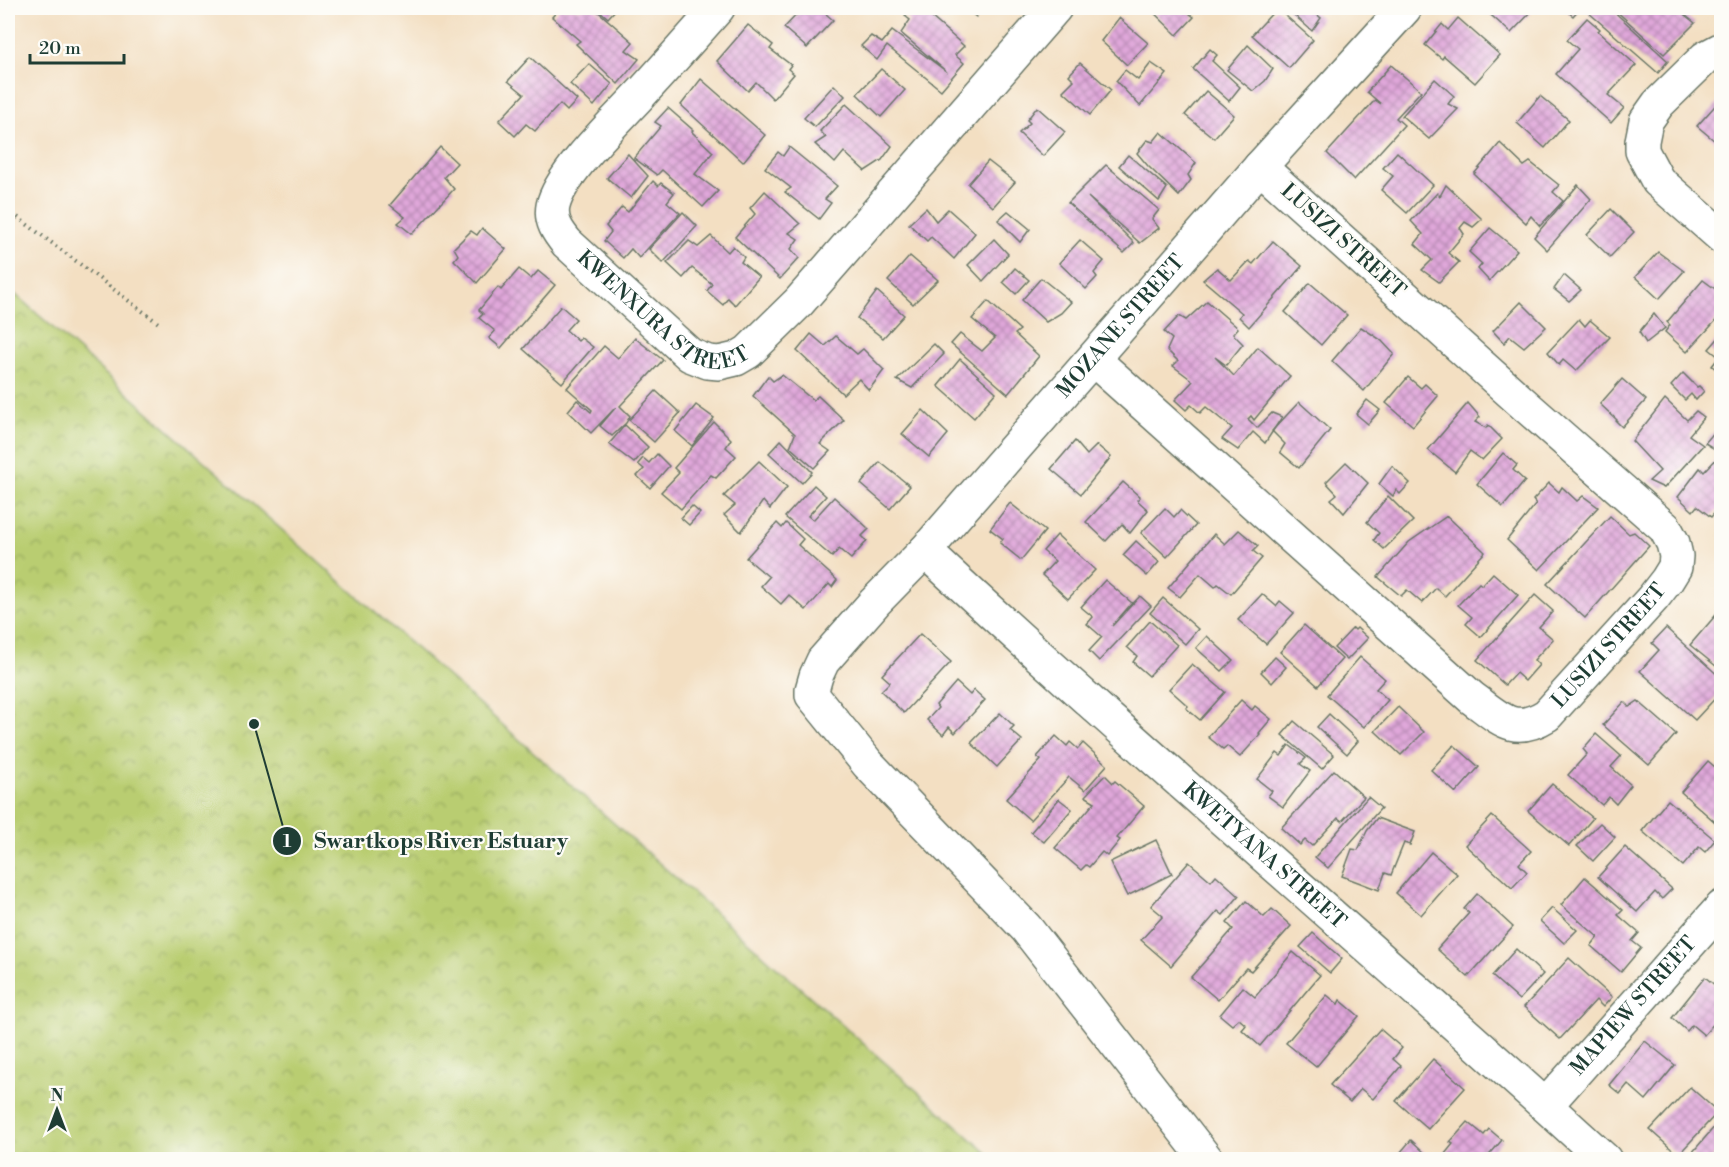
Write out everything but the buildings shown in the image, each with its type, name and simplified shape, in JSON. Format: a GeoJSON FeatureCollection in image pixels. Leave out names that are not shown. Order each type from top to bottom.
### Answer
{"type":"FeatureCollection","features":[{"type":"Feature","properties":{"kind":"street","name":"KWENXURA STREET"},"geometry":{"type":"LineString","coordinates":[[718,8],[586,154],[560,188],[553,207],[552,220],[567,243],[690,355],[708,362],[719,363],[736,359],[748,352],[799,302],[1055,8]]}},
{"type":"Feature","properties":{"kind":"street","name":"MOZANE STREET"},"geometry":{"type":"LineString","coordinates":[[1207,1160],[1026,928],[868,764],[812,694],[813,687],[820,665],[836,644],[925,551],[1260,167],[1405,8]]}},
{"type":"Feature","properties":{"kind":"street"},"geometry":{"type":"LineString","coordinates":[[1722,49],[1706,58],[1658,104],[1646,122],[1642,151],[1658,181],[1722,237]]}},
{"type":"Feature","properties":{"kind":"street","name":"LUSIZI STREET"},"geometry":{"type":"LineString","coordinates":[[1093,360],[1472,698],[1506,722],[1523,725],[1547,716],[1653,598],[1676,567],[1673,543],[1665,528],[1260,167]]}},
{"type":"Feature","properties":{"kind":"street","name":"KWETYANA STREET"},"geometry":{"type":"LineString","coordinates":[[925,551],[1605,1160]]}},
{"type":"Feature","properties":{"kind":"street","name":"MAPIEW STREET"},"geometry":{"type":"LineString","coordinates":[[1546,1105],[1720,911]]}},
{"type":"Feature","properties":{"kind":"path"},"geometry":{"type":"LineString","coordinates":[[8,210],[161,324]]}},
{"type":"Feature","properties":{"kind":"green space"},"geometry":{"type":"Polygon","coordinates":[[[8,288],[994,1159],[8,1159],[8,288]]]}},
{"type":"Feature","properties":{"kind":"place","name":"Swartkops River Estuary"},"geometry":{"type":"Point","coordinates":[254,724]}}]}
